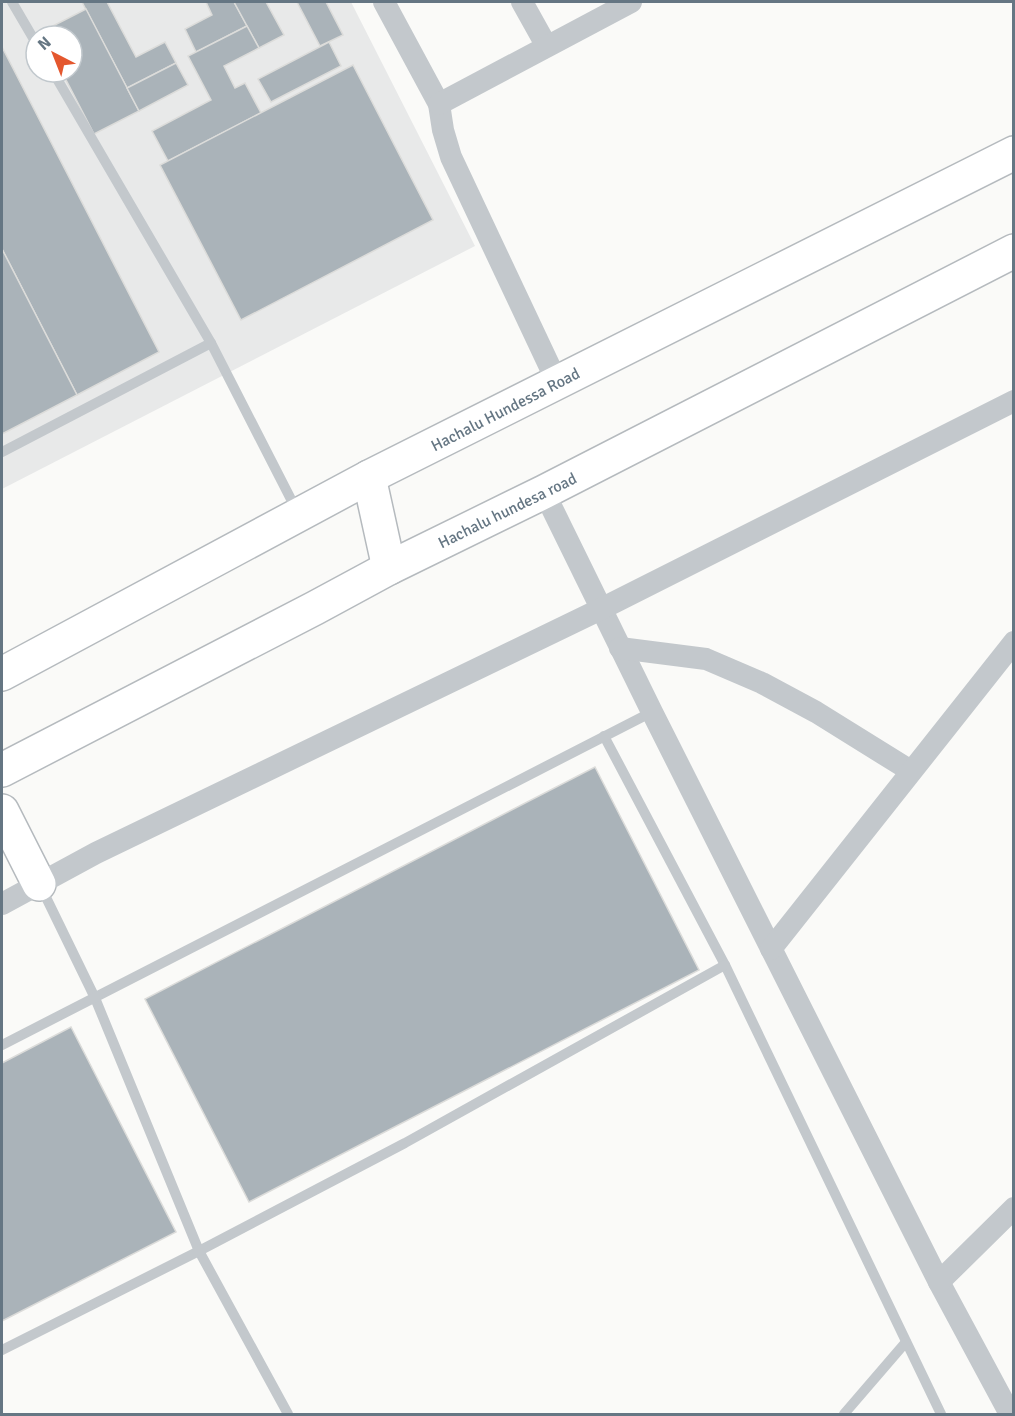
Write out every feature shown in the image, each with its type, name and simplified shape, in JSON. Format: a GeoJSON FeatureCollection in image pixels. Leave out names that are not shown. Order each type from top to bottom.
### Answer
{"type":"FeatureCollection","features":[{"type":"Feature","properties":{"kind":"main road","name":"Hachalu Hundessa Road"},"geometry":{"type":"LineString","coordinates":[[2,674],[369,477],[1014,153]]}},
{"type":"Feature","properties":{"kind":"main road","name":"Hachalu hundesa road"},"geometry":{"type":"LineString","coordinates":[[2,770],[389,568],[544,492],[1014,251]]}},
{"type":"Feature","properties":{"kind":"main road"},"geometry":{"type":"LineString","coordinates":[[369,477],[389,568]]}},
{"type":"Feature","properties":{"kind":"main road"},"geometry":{"type":"LineString","coordinates":[[2,811],[39,884]]}},
{"type":"Feature","properties":{"kind":"street"},"geometry":{"type":"LineString","coordinates":[[384,2],[439,104],[451,158],[557,382]]}},
{"type":"Feature","properties":{"kind":"street"},"geometry":{"type":"LineString","coordinates":[[522,2],[546,45]]}},
{"type":"Feature","properties":{"kind":"street"},"geometry":{"type":"LineString","coordinates":[[439,104],[546,45],[631,2]]}},
{"type":"Feature","properties":{"kind":"street"},"geometry":{"type":"LineString","coordinates":[[2,904],[96,853],[601,609],[1014,401]]}},
{"type":"Feature","properties":{"kind":"street"},"geometry":{"type":"LineString","coordinates":[[544,492],[939,1282],[1010,1414]]}},
{"type":"Feature","properties":{"kind":"street"},"geometry":{"type":"LineString","coordinates":[[771,949],[1014,642]]}},
{"type":"Feature","properties":{"kind":"street"},"geometry":{"type":"LineString","coordinates":[[620,648],[706,659],[762,683],[816,712],[912,771]]}},
{"type":"Feature","properties":{"kind":"street"},"geometry":{"type":"LineString","coordinates":[[939,1282],[1014,1208]]}},
{"type":"Feature","properties":{"kind":"lane"},"geometry":{"type":"LineString","coordinates":[[12,2],[25,24]]}},
{"type":"Feature","properties":{"kind":"lane"},"geometry":{"type":"LineString","coordinates":[[60,84],[211,343],[300,516]]}},
{"type":"Feature","properties":{"kind":"lane"},"geometry":{"type":"LineString","coordinates":[[2,452],[211,343]]}},
{"type":"Feature","properties":{"kind":"lane"},"geometry":{"type":"LineString","coordinates":[[2,1045],[652,712]]}},
{"type":"Feature","properties":{"kind":"lane"},"geometry":{"type":"LineString","coordinates":[[604,736],[724,964],[941,1414]]}},
{"type":"Feature","properties":{"kind":"lane"},"geometry":{"type":"LineString","coordinates":[[39,884],[95,998],[199,1251],[288,1414]]}},
{"type":"Feature","properties":{"kind":"lane"},"geometry":{"type":"LineString","coordinates":[[2,1350],[199,1251],[405,1143],[724,964]]}},
{"type":"Feature","properties":{"kind":"lane"},"geometry":{"type":"LineString","coordinates":[[844,1414],[906,1342]]}},
{"type":"Feature","properties":{"kind":"shaded area"},"geometry":{"type":"Polygon","coordinates":[[[2,2],[351,2],[475,246],[2,489],[2,2]]]}},
{"type":"Feature","properties":{"kind":"building"},"geometry":{"type":"Polygon","coordinates":[[[82,2],[107,2],[136,57],[165,42],[176,63],[127,88],[82,2]]]}},
{"type":"Feature","properties":{"kind":"building"},"geometry":{"type":"Polygon","coordinates":[[[206,2],[234,2],[247,26],[196,52],[185,29],[212,15],[206,2]]]}},
{"type":"Feature","properties":{"kind":"building"},"geometry":{"type":"Polygon","coordinates":[[[234,2],[266,2],[284,35],[259,48],[234,2]]]}},
{"type":"Feature","properties":{"kind":"building"},"geometry":{"type":"Polygon","coordinates":[[[297,2],[326,2],[343,35],[320,46],[297,2]]]}},
{"type":"Feature","properties":{"kind":"building"},"geometry":{"type":"Polygon","coordinates":[[[86,9],[139,111],[94,134],[68,84],[84,84],[84,24],[57,24],[86,9]]]}},
{"type":"Feature","properties":{"kind":"building"},"geometry":{"type":"Polygon","coordinates":[[[247,26],[259,48],[224,66],[235,88],[245,83],[261,113],[168,161],[152,131],[211,100],[188,56],[247,26]]]}},
{"type":"Feature","properties":{"kind":"building"},"geometry":{"type":"Polygon","coordinates":[[[329,42],[341,66],[271,102],[258,79],[329,42]]]}},
{"type":"Feature","properties":{"kind":"building"},"geometry":{"type":"Polygon","coordinates":[[[2,47],[159,352],[77,395],[2,249],[2,47]]]}},
{"type":"Feature","properties":{"kind":"building"},"geometry":{"type":"Polygon","coordinates":[[[176,63],[188,85],[139,111],[127,88],[176,63]]]}},
{"type":"Feature","properties":{"kind":"building"},"geometry":{"type":"Polygon","coordinates":[[[353,65],[433,220],[241,320],[160,165],[353,65]]]}},
{"type":"Feature","properties":{"kind":"building"},"geometry":{"type":"Polygon","coordinates":[[[2,249],[77,395],[2,434],[2,249]]]}},
{"type":"Feature","properties":{"kind":"building"},"geometry":{"type":"Polygon","coordinates":[[[595,767],[699,970],[249,1202],[145,999],[595,767]]]}},
{"type":"Feature","properties":{"kind":"building"},"geometry":{"type":"Polygon","coordinates":[[[71,1027],[176,1232],[2,1321],[2,1063],[71,1027]]]}}]}
